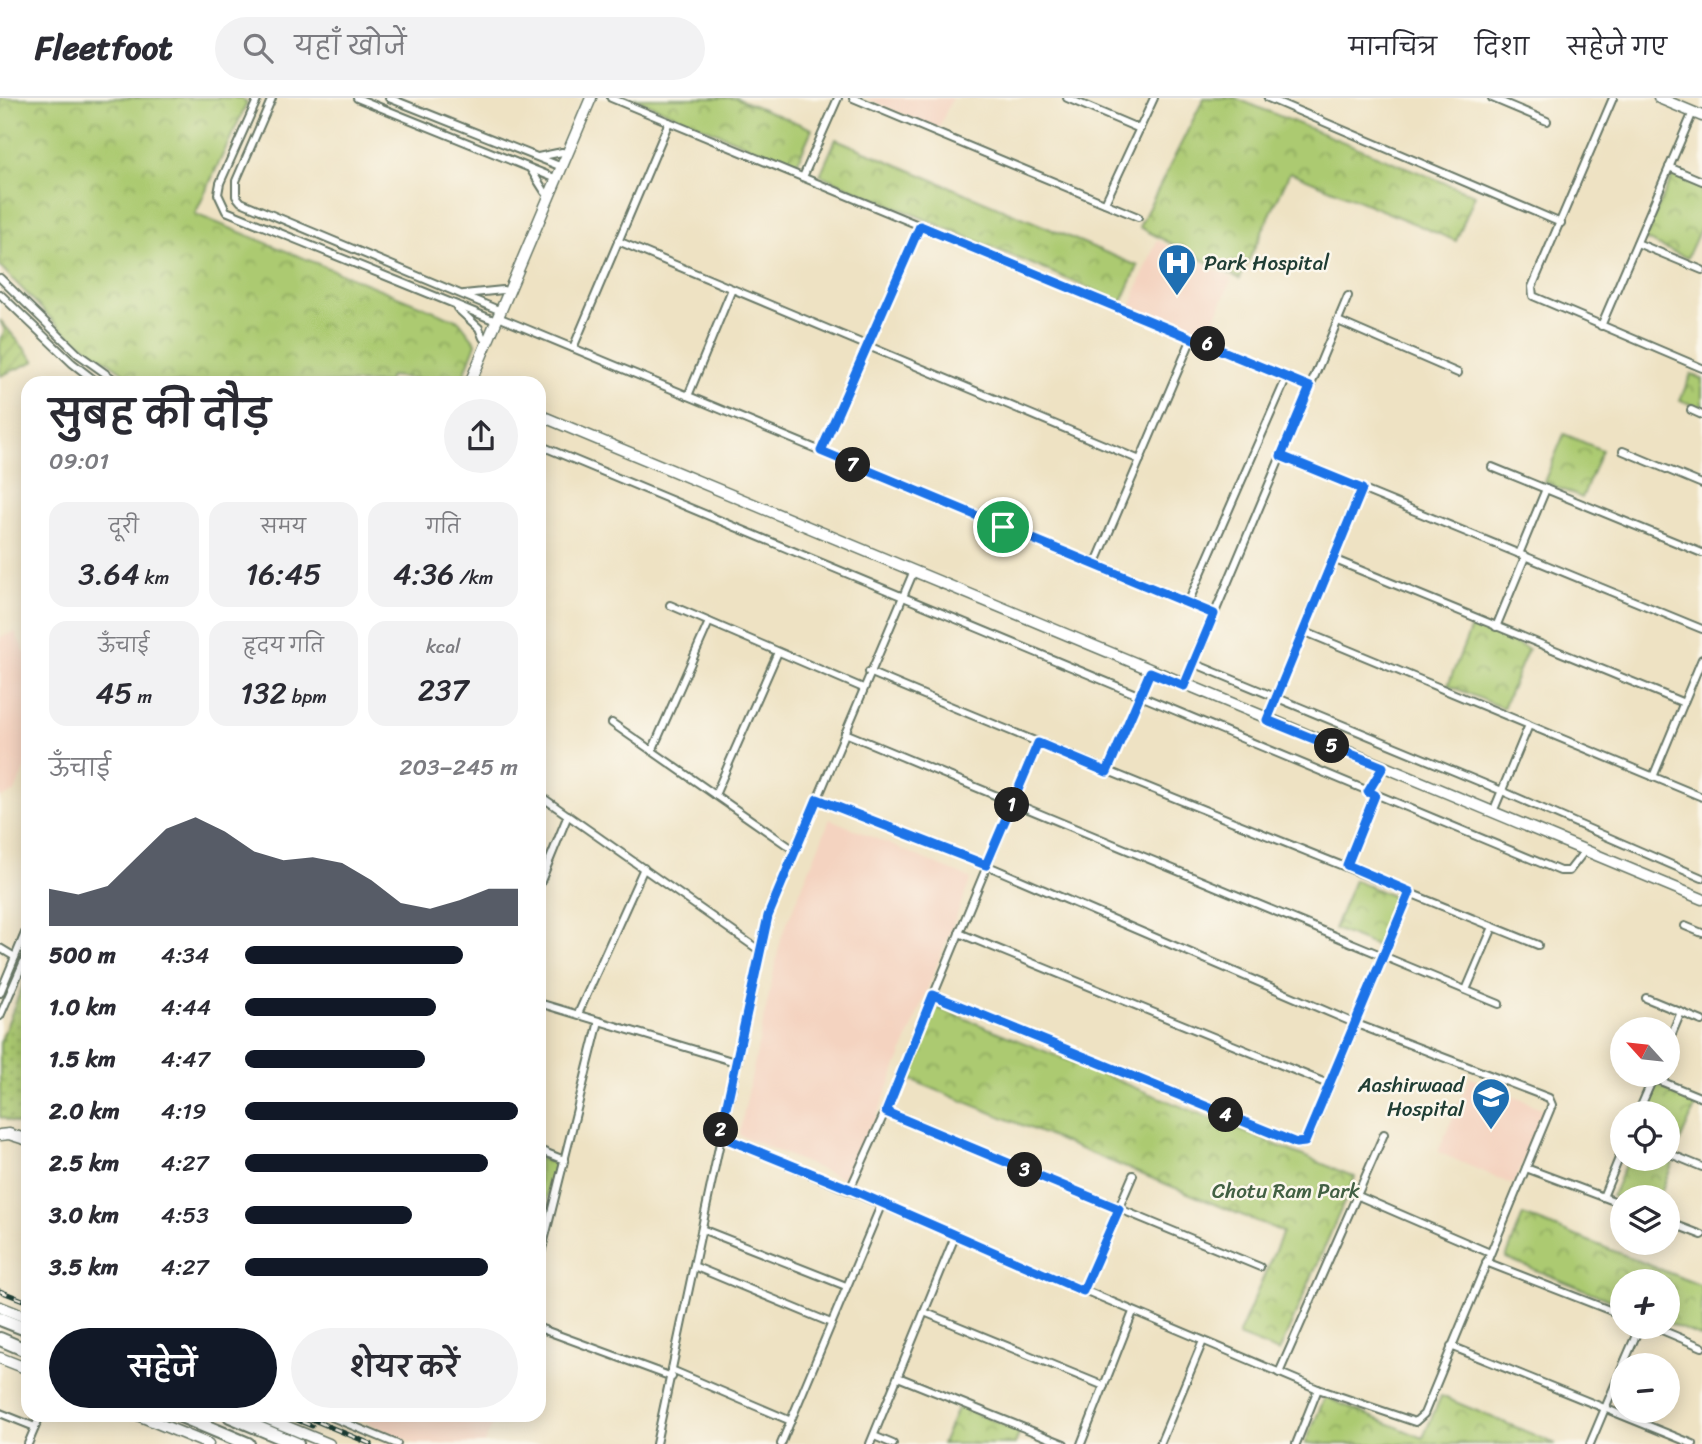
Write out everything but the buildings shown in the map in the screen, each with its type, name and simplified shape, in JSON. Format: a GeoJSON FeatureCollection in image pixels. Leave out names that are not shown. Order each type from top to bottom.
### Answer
{"type":"FeatureCollection","features":[{"type":"Feature","properties":{"kind":"highway"},"geometry":{"type":"LineString","coordinates":[[0,1319],[21,1327]]}},
{"type":"Feature","properties":{"kind":"highway"},"geometry":{"type":"LineString","coordinates":[[0,1339],[21,1348]]}},
{"type":"Feature","properties":{"kind":"highway"},"geometry":{"type":"LineString","coordinates":[[195,1422],[248,1444]]}},
{"type":"Feature","properties":{"kind":"highway"},"geometry":{"type":"LineString","coordinates":[[244,1422],[297,1444]]}},
{"type":"Feature","properties":{"kind":"street"},"geometry":{"type":"LineString","coordinates":[[258,98],[220,183],[218,194],[226,211],[448,302],[496,315]]}},
{"type":"Feature","properties":{"kind":"street"},"geometry":{"type":"LineString","coordinates":[[272,98],[236,181],[236,196],[241,202],[455,293],[496,315],[573,348],[1214,614]]}},
{"type":"Feature","properties":{"kind":"street"},"geometry":{"type":"LineString","coordinates":[[357,98],[554,178]]}},
{"type":"Feature","properties":{"kind":"street"},"geometry":{"type":"LineString","coordinates":[[389,98],[559,166]]}},
{"type":"Feature","properties":{"kind":"street"},"geometry":{"type":"LineString","coordinates":[[559,166],[584,98]]}},
{"type":"Feature","properties":{"kind":"street"},"geometry":{"type":"LineString","coordinates":[[473,376],[559,166],[591,98]]}},
{"type":"Feature","properties":{"kind":"street"},"geometry":{"type":"LineString","coordinates":[[611,98],[1310,387]]}},
{"type":"Feature","properties":{"kind":"street"},"geometry":{"type":"LineString","coordinates":[[803,177],[838,98]]}},
{"type":"Feature","properties":{"kind":"street"},"geometry":{"type":"LineString","coordinates":[[853,98],[1138,217]]}},
{"type":"Feature","properties":{"kind":"street"},"geometry":{"type":"LineString","coordinates":[[1067,98],[1140,129]]}},
{"type":"Feature","properties":{"kind":"street"},"geometry":{"type":"LineString","coordinates":[[1105,203],[1154,98]]}},
{"type":"Feature","properties":{"kind":"street"},"geometry":{"type":"LineString","coordinates":[[1268,98],[1561,223]]}},
{"type":"Feature","properties":{"kind":"street"},"geometry":{"type":"LineString","coordinates":[[1492,98],[1547,121]]}},
{"type":"Feature","properties":{"kind":"street"},"geometry":{"type":"LineString","coordinates":[[1613,98],[1532,287],[1533,296],[1702,368]]}},
{"type":"Feature","properties":{"kind":"street"},"geometry":{"type":"LineString","coordinates":[[1601,326],[1669,167],[1698,114],[1659,98]]}},
{"type":"Feature","properties":{"kind":"street"},"geometry":{"type":"LineString","coordinates":[[573,348],[669,122]]}},
{"type":"Feature","properties":{"kind":"street"},"geometry":{"type":"LineString","coordinates":[[536,157],[562,152]]}},
{"type":"Feature","properties":{"kind":"street"},"geometry":{"type":"LineString","coordinates":[[1669,167],[1702,181]]}},
{"type":"Feature","properties":{"kind":"street"},"geometry":{"type":"LineString","coordinates":[[529,168],[544,192]]}},
{"type":"Feature","properties":{"kind":"street"},"geometry":{"type":"LineString","coordinates":[[467,376],[496,315],[503,290],[544,192],[554,178]]}},
{"type":"Feature","properties":{"kind":"street"},"geometry":{"type":"LineString","coordinates":[[821,451],[920,226]]}},
{"type":"Feature","properties":{"kind":"street"},"geometry":{"type":"LineString","coordinates":[[618,241],[1140,460]]}},
{"type":"Feature","properties":{"kind":"street"},"geometry":{"type":"LineString","coordinates":[[1637,243],[1702,270]]}},
{"type":"Feature","properties":{"kind":"street"},"geometry":{"type":"LineString","coordinates":[[0,278],[78,355],[109,376]]}},
{"type":"Feature","properties":{"kind":"street"},"geometry":{"type":"LineString","coordinates":[[688,396],[732,289]]}},
{"type":"Feature","properties":{"kind":"street"},"geometry":{"type":"LineString","coordinates":[[455,293],[474,295],[503,290]]}},
{"type":"Feature","properties":{"kind":"street"},"geometry":{"type":"LineString","coordinates":[[0,294],[89,376]]}},
{"type":"Feature","properties":{"kind":"street"},"geometry":{"type":"LineString","coordinates":[[1184,686],[1348,296]]}},
{"type":"Feature","properties":{"kind":"street"},"geometry":{"type":"LineString","coordinates":[[448,302],[465,314],[483,338]]}},
{"type":"Feature","properties":{"kind":"street"},"geometry":{"type":"LineString","coordinates":[[1338,321],[1458,373]]}},
{"type":"Feature","properties":{"kind":"street"},"geometry":{"type":"LineString","coordinates":[[1095,565],[1192,338]]}},
{"type":"Feature","properties":{"kind":"street"},"geometry":{"type":"LineString","coordinates":[[1188,603],[1287,377]]}},
{"type":"Feature","properties":{"kind":"street"},"geometry":{"type":"LineString","coordinates":[[1691,410],[1702,415]]}},
{"type":"Feature","properties":{"kind":"street"},"geometry":{"type":"LineString","coordinates":[[546,418],[1150,672],[1493,812],[1583,853],[1702,899]]}},
{"type":"Feature","properties":{"kind":"street"},"geometry":{"type":"LineString","coordinates":[[546,448],[902,599],[1560,871],[1569,871],[1583,853]]}},
{"type":"Feature","properties":{"kind":"street"},"geometry":{"type":"LineString","coordinates":[[1623,451],[1702,484]]}},
{"type":"Feature","properties":{"kind":"street"},"geometry":{"type":"LineString","coordinates":[[1281,456],[1702,629]]}},
{"type":"Feature","properties":{"kind":"street"},"geometry":{"type":"LineString","coordinates":[[1492,467],[1702,553]]}},
{"type":"Feature","properties":{"kind":"street"},"geometry":{"type":"LineString","coordinates":[[1267,720],[1362,489]]}},
{"type":"Feature","properties":{"kind":"street"},"geometry":{"type":"LineString","coordinates":[[1496,627],[1546,489]]}},
{"type":"Feature","properties":{"kind":"street"},"geometry":{"type":"LineString","coordinates":[[1333,559],[1684,703]]}},
{"type":"Feature","properties":{"kind":"street"},"geometry":{"type":"LineString","coordinates":[[656,1444],[704,1230],[720,1136],[759,950],[773,902],[913,573]]}},
{"type":"Feature","properties":{"kind":"street"},"geometry":{"type":"LineString","coordinates":[[670,605],[863,688]]}},
{"type":"Feature","properties":{"kind":"street"},"geometry":{"type":"LineString","coordinates":[[652,751],[709,622]]}},
{"type":"Feature","properties":{"kind":"street"},"geometry":{"type":"LineString","coordinates":[[1303,631],[1702,797]]}},
{"type":"Feature","properties":{"kind":"street"},"geometry":{"type":"LineString","coordinates":[[715,795],[778,652]]}},
{"type":"Feature","properties":{"kind":"street"},"geometry":{"type":"LineString","coordinates":[[1653,777],[1702,659]]}},
{"type":"Feature","properties":{"kind":"street"},"geometry":{"type":"LineString","coordinates":[[1193,663],[1502,791],[1702,878]]}},
{"type":"Feature","properties":{"kind":"street"},"geometry":{"type":"LineString","coordinates":[[869,672],[1107,772],[1347,865],[1538,946]]}},
{"type":"Feature","properties":{"kind":"street"},"geometry":{"type":"LineString","coordinates":[[1107,772],[1150,672]]}},
{"type":"Feature","properties":{"kind":"street"},"geometry":{"type":"LineString","coordinates":[[612,723],[794,850]]}},
{"type":"Feature","properties":{"kind":"street"},"geometry":{"type":"LineString","coordinates":[[1493,812],[1529,725]]}},
{"type":"Feature","properties":{"kind":"street"},"geometry":{"type":"LineString","coordinates":[[845,733],[1499,1004]]}},
{"type":"Feature","properties":{"kind":"street"},"geometry":{"type":"LineString","coordinates":[[850,1189],[886,1112],[1038,743]]}},
{"type":"Feature","properties":{"kind":"street"},"geometry":{"type":"LineString","coordinates":[[1347,865],[1383,767]]}},
{"type":"Feature","properties":{"kind":"street"},"geometry":{"type":"LineString","coordinates":[[720,1136],[1279,1373],[1415,1422],[1423,1415],[1552,1105],[1549,1098],[1354,1023],[986,865],[817,799]]}},
{"type":"Feature","properties":{"kind":"street"},"geometry":{"type":"LineString","coordinates":[[546,800],[759,950]]}},
{"type":"Feature","properties":{"kind":"street"},"geometry":{"type":"LineString","coordinates":[[546,869],[568,815]]}},
{"type":"Feature","properties":{"kind":"street"},"geometry":{"type":"LineString","coordinates":[[578,1014],[644,868]]}},
{"type":"Feature","properties":{"kind":"street"},"geometry":{"type":"LineString","coordinates":[[933,995],[1296,1143],[1305,1142],[1410,892]]}},
{"type":"Feature","properties":{"kind":"street"},"geometry":{"type":"LineString","coordinates":[[1685,926],[1702,933]]}},
{"type":"Feature","properties":{"kind":"street"},"geometry":{"type":"LineString","coordinates":[[1466,990],[1493,927]]}},
{"type":"Feature","properties":{"kind":"street"},"geometry":{"type":"LineString","coordinates":[[959,933],[1328,1084]]}},
{"type":"Feature","properties":{"kind":"street"},"geometry":{"type":"LineString","coordinates":[[0,993],[21,943]]}},
{"type":"Feature","properties":{"kind":"street"},"geometry":{"type":"LineString","coordinates":[[0,948],[15,957]]}},
{"type":"Feature","properties":{"kind":"street"},"geometry":{"type":"LineString","coordinates":[[0,1016],[21,968]]}},
{"type":"Feature","properties":{"kind":"street"},"geometry":{"type":"LineString","coordinates":[[1646,998],[1702,1021]]}},
{"type":"Feature","properties":{"kind":"street"},"geometry":{"type":"LineString","coordinates":[[546,1005],[735,1062]]}},
{"type":"Feature","properties":{"kind":"street"},"geometry":{"type":"LineString","coordinates":[[1679,1017],[1681,1012]]}},
{"type":"Feature","properties":{"kind":"street"},"geometry":{"type":"LineString","coordinates":[[546,1233],[599,1021]]}},
{"type":"Feature","properties":{"kind":"street"},"geometry":{"type":"LineString","coordinates":[[1678,1087],[1702,1098]]}},
{"type":"Feature","properties":{"kind":"street"},"geometry":{"type":"LineString","coordinates":[[886,1112],[1260,1267]]}},
{"type":"Feature","properties":{"kind":"street"},"geometry":{"type":"LineString","coordinates":[[0,1125],[5,1135]]}},
{"type":"Feature","properties":{"kind":"street"},"geometry":{"type":"LineString","coordinates":[[1279,1373],[1384,1133]]}},
{"type":"Feature","properties":{"kind":"street"},"geometry":{"type":"LineString","coordinates":[[546,1153],[564,1160]]}},
{"type":"Feature","properties":{"kind":"street"},"geometry":{"type":"LineString","coordinates":[[1680,1158],[1702,1167]]}},
{"type":"Feature","properties":{"kind":"street"},"geometry":{"type":"LineString","coordinates":[[1526,1168],[1610,1200]]}},
{"type":"Feature","properties":{"kind":"street"},"geometry":{"type":"LineString","coordinates":[[1603,1197],[1614,1171]]}},
{"type":"Feature","properties":{"kind":"street"},"geometry":{"type":"LineString","coordinates":[[1083,1291],[1133,1175]]}},
{"type":"Feature","properties":{"kind":"street"},"geometry":{"type":"LineString","coordinates":[[1356,1195],[1490,1253]]}},
{"type":"Feature","properties":{"kind":"street"},"geometry":{"type":"LineString","coordinates":[[781,1444],[882,1203]]}},
{"type":"Feature","properties":{"kind":"street"},"geometry":{"type":"LineString","coordinates":[[1680,1227],[1702,1235]]}},
{"type":"Feature","properties":{"kind":"street"},"geometry":{"type":"LineString","coordinates":[[704,1230],[846,1286]]}},
{"type":"Feature","properties":{"kind":"street"},"geometry":{"type":"LineString","coordinates":[[870,1444],[956,1234]]}},
{"type":"Feature","properties":{"kind":"street"},"geometry":{"type":"LineString","coordinates":[[1486,1262],[1610,1310]]}},
{"type":"Feature","properties":{"kind":"street"},"geometry":{"type":"LineString","coordinates":[[696,1267],[831,1324]]}},
{"type":"Feature","properties":{"kind":"street"},"geometry":{"type":"LineString","coordinates":[[0,1307],[21,1315]]}},
{"type":"Feature","properties":{"kind":"street"},"geometry":{"type":"LineString","coordinates":[[924,1312],[1104,1387]]}},
{"type":"Feature","properties":{"kind":"street"},"geometry":{"type":"LineString","coordinates":[[1081,1444],[1133,1312]]}},
{"type":"Feature","properties":{"kind":"street"},"geometry":{"type":"LineString","coordinates":[[546,1330],[673,1374],[791,1421]]}},
{"type":"Feature","properties":{"kind":"street"},"geometry":{"type":"LineString","coordinates":[[1680,1338],[1702,1347]]}},
{"type":"Feature","properties":{"kind":"street"},"geometry":{"type":"LineString","coordinates":[[1160,1444],[1203,1341]]}},
{"type":"Feature","properties":{"kind":"street"},"geometry":{"type":"LineString","coordinates":[[1451,1346],[1693,1444]]}},
{"type":"Feature","properties":{"kind":"street"},"geometry":{"type":"LineString","coordinates":[[0,1358],[21,1366]]}},
{"type":"Feature","properties":{"kind":"street"},"geometry":{"type":"LineString","coordinates":[[898,1377],[1064,1444]]}},
{"type":"Feature","properties":{"kind":"street"},"geometry":{"type":"LineString","coordinates":[[1296,1444],[1318,1389]]}},
{"type":"Feature","properties":{"kind":"street"},"geometry":{"type":"LineString","coordinates":[[1590,1444],[1610,1396]]}},
{"type":"Feature","properties":{"kind":"street"},"geometry":{"type":"LineString","coordinates":[[0,1413],[21,1421]]}},
{"type":"Feature","properties":{"kind":"street"},"geometry":{"type":"LineString","coordinates":[[22,1422],[35,1427]]}},
{"type":"Feature","properties":{"kind":"street"},"geometry":{"type":"LineString","coordinates":[[28,1444],[37,1422]]}},
{"type":"Feature","properties":{"kind":"street"},"geometry":{"type":"LineString","coordinates":[[155,1422],[208,1444]]}},
{"type":"Feature","properties":{"kind":"street"},"geometry":{"type":"LineString","coordinates":[[276,1422],[329,1444]]}},
{"type":"Feature","properties":{"kind":"street"},"geometry":{"type":"LineString","coordinates":[[344,1422],[397,1444]]}},
{"type":"Feature","properties":{"kind":"street"},"geometry":{"type":"LineString","coordinates":[[874,1436],[893,1444]]}},
{"type":"Feature","properties":{"kind":"shaded area"},"geometry":{"type":"Polygon","coordinates":[[[865,98],[952,98],[938,130],[865,98]]]}},
{"type":"Feature","properties":{"kind":"shaded area"},"geometry":{"type":"Polygon","coordinates":[[[1157,240],[1232,278],[1206,339],[1130,307],[1157,240]]]}},
{"type":"Feature","properties":{"kind":"shaded area"},"geometry":{"type":"Polygon","coordinates":[[[15,632],[21,644],[21,778],[15,792],[0,798],[0,637],[15,632]]]}},
{"type":"Feature","properties":{"kind":"shaded area"},"geometry":{"type":"Polygon","coordinates":[[[830,819],[971,879],[851,1182],[739,1135],[781,938],[830,819]]]}},
{"type":"Feature","properties":{"kind":"shaded area","name":"Aashirwaad Hospital"},"geometry":{"type":"Polygon","coordinates":[[[1470,1077],[1545,1110],[1513,1185],[1438,1152],[1470,1077]]]}},
{"type":"Feature","properties":{"kind":"shaded area"},"geometry":{"type":"Polygon","coordinates":[[[366,1422],[493,1422],[484,1444],[415,1444],[366,1422]]]}},
{"type":"Feature","properties":{"kind":"green space"},"geometry":{"type":"Polygon","coordinates":[[[0,98],[241,98],[247,103],[195,214],[459,321],[476,343],[464,376],[128,376],[61,329],[0,266],[0,98]]]}},
{"type":"Feature","properties":{"kind":"green space"},"geometry":{"type":"Polygon","coordinates":[[[634,98],[736,98],[812,129],[796,166],[634,98]]]}},
{"type":"Feature","properties":{"kind":"green space"},"geometry":{"type":"Polygon","coordinates":[[[1204,98],[1235,98],[1475,195],[1456,241],[1290,172],[1240,279],[1139,227],[1204,98]]]}},
{"type":"Feature","properties":{"kind":"green space"},"geometry":{"type":"Polygon","coordinates":[[[836,139],[1138,266],[1122,302],[820,175],[836,139]]]}},
{"type":"Feature","properties":{"kind":"green space"},"geometry":{"type":"Polygon","coordinates":[[[1673,175],[1702,188],[1702,225],[1687,258],[1644,239],[1673,175]]]}},
{"type":"Feature","properties":{"kind":"green space"},"geometry":{"type":"Polygon","coordinates":[[[0,320],[35,361],[0,376],[0,339],[5,331],[0,320]]]}},
{"type":"Feature","properties":{"kind":"green space"},"geometry":{"type":"Polygon","coordinates":[[[1691,374],[1702,379],[1702,409],[1680,400],[1691,374]]]}},
{"type":"Feature","properties":{"kind":"green space"},"geometry":{"type":"Polygon","coordinates":[[[1564,434],[1602,450],[1582,498],[1544,482],[1564,434]]]}},
{"type":"Feature","properties":{"kind":"green space"},"geometry":{"type":"Polygon","coordinates":[[[1472,625],[1528,649],[1503,708],[1448,685],[1472,625]]]}},
{"type":"Feature","properties":{"kind":"green space"},"geometry":{"type":"Polygon","coordinates":[[[1354,880],[1399,899],[1379,947],[1334,929],[1354,880]]]}},
{"type":"Feature","properties":{"kind":"green space"},"geometry":{"type":"Polygon","coordinates":[[[21,990],[21,1125],[0,1117],[0,1043],[21,990]]]}},
{"type":"Feature","properties":{"kind":"green space","name":"Chotu Ram Park"},"geometry":{"type":"Polygon","coordinates":[[[936,1007],[1355,1177],[1279,1352],[1238,1336],[1283,1232],[907,1078],[936,1007]]]}},
{"type":"Feature","properties":{"kind":"green space"},"geometry":{"type":"Polygon","coordinates":[[[1656,1087],[1661,1087],[1697,1103],[1680,1142],[1680,1101],[1650,1101],[1656,1087]]]}},
{"type":"Feature","properties":{"kind":"green space"},"geometry":{"type":"Polygon","coordinates":[[[546,1160],[556,1163],[546,1204],[546,1160]]]}},
{"type":"Feature","properties":{"kind":"green space"},"geometry":{"type":"Polygon","coordinates":[[[1623,1171],[1670,1171],[1664,1185],[1617,1185],[1623,1171]]]}},
{"type":"Feature","properties":{"kind":"green space"},"geometry":{"type":"Polygon","coordinates":[[[1523,1215],[1610,1250],[1610,1255],[1624,1255],[1659,1269],[1610,1269],[1610,1300],[1506,1258],[1523,1215]]]}},
{"type":"Feature","properties":{"kind":"green space"},"geometry":{"type":"Polygon","coordinates":[[[1680,1277],[1702,1286],[1702,1337],[1680,1328],[1680,1277]]]}},
{"type":"Feature","properties":{"kind":"green space"},"geometry":{"type":"Polygon","coordinates":[[[1441,1396],[1556,1444],[1305,1444],[1325,1397],[1423,1438],[1441,1396]]]}},
{"type":"Feature","properties":{"kind":"green space"},"geometry":{"type":"Polygon","coordinates":[[[958,1406],[1020,1432],[1015,1444],[942,1444],[958,1406]]]}},
{"type":"Feature","properties":{"kind":"railway"},"geometry":{"type":"LineString","coordinates":[[0,1291],[21,1299]]}},
{"type":"Feature","properties":{"kind":"railway"},"geometry":{"type":"LineString","coordinates":[[302,1422],[312,1426]]}},
{"type":"Feature","properties":{"kind":"railway"},"geometry":{"type":"LineString","coordinates":[[318,1422],[371,1444]]}},
{"type":"Feature","properties":{"kind":"place","name":"Park Hospital"},"geometry":{"type":"Point","coordinates":[1177,297]}},
{"type":"Feature","properties":{"kind":"place","name":"Aashirwaad Hospital"},"geometry":{"type":"Point","coordinates":[1491,1131]}},
{"type":"Feature","properties":{"kind":"route"},"geometry":{"type":"LineString","coordinates":[[920,226],[1310,387],[1281,456],[1362,489],[1267,720],[1383,767],[1368,792],[1375,795],[1347,865],[1410,892],[1328,1084],[1309,1136],[1305,1142],[1299,1144],[933,995],[886,1112],[1119,1209],[1083,1291],[956,1234],[720,1136],[768,916],[817,799],[986,865],[1038,743],[1107,772],[1150,672],[1184,686],[1214,614],[1003,527],[821,451],[920,226]]}}]}
